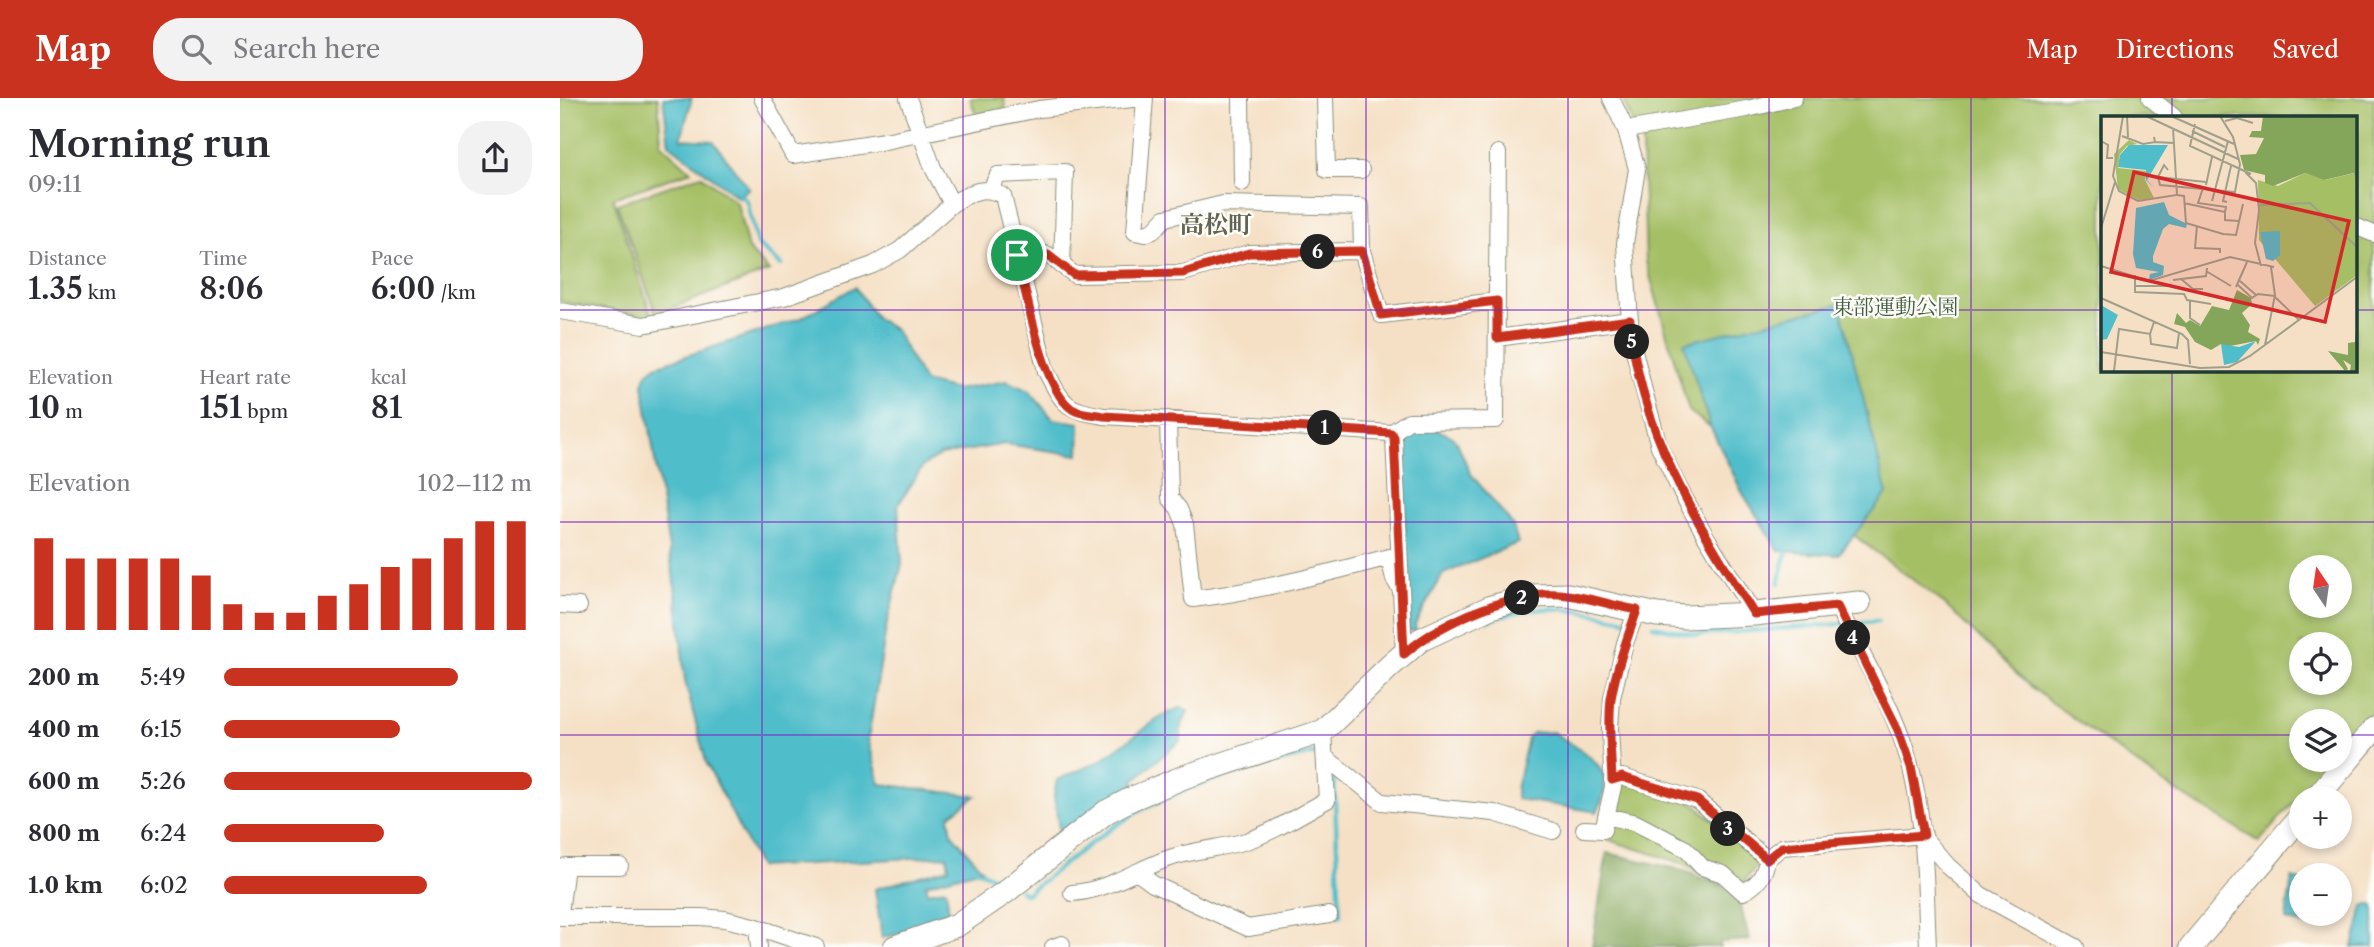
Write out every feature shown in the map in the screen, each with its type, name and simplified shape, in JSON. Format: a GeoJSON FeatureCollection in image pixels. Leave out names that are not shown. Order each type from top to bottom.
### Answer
{"type":"FeatureCollection","features":[{"type":"Feature","properties":{"kind":"street"},"geometry":{"type":"LineString","coordinates":[[762,98],[793,155],[920,134],[1039,109],[1143,98],[1135,232],[1145,234],[1153,231],[1165,218],[1223,204],[1361,207],[1362,251],[1381,315],[1497,301]]}},
{"type":"Feature","properties":{"kind":"street"},"geometry":{"type":"LineString","coordinates":[[908,98],[933,168],[952,204]]}},
{"type":"Feature","properties":{"kind":"street"},"geometry":{"type":"LineString","coordinates":[[1241,98],[1242,183]]}},
{"type":"Feature","properties":{"kind":"street"},"geometry":{"type":"LineString","coordinates":[[1325,98],[1327,170],[1361,170]]}},
{"type":"Feature","properties":{"kind":"street"},"geometry":{"type":"LineString","coordinates":[[1611,98],[1626,130],[1637,169],[1625,243],[1630,320],[1640,375],[1660,446],[1705,536],[1754,614]]}},
{"type":"Feature","properties":{"kind":"street"},"geometry":{"type":"LineString","coordinates":[[1626,130],[1727,113],[1794,98]]}},
{"type":"Feature","properties":{"kind":"street"},"geometry":{"type":"LineString","coordinates":[[2150,98],[2173,116]]}},
{"type":"Feature","properties":{"kind":"street"},"geometry":{"type":"LineString","coordinates":[[560,311],[643,325],[784,297],[873,265],[900,250],[952,204],[972,192],[991,189],[1003,196],[1046,371],[1059,396],[1075,411],[1104,416],[1391,433],[1409,421],[1496,420],[1498,153]]}},
{"type":"Feature","properties":{"kind":"street"},"geometry":{"type":"LineString","coordinates":[[991,189],[998,175],[1065,173],[1062,266]]}},
{"type":"Feature","properties":{"kind":"street"},"geometry":{"type":"LineString","coordinates":[[2357,227],[2374,234]]}},
{"type":"Feature","properties":{"kind":"street"},"geometry":{"type":"LineString","coordinates":[[1017,255],[1033,251],[1048,255],[1074,275],[1183,273],[1249,253],[1362,251]]}},
{"type":"Feature","properties":{"kind":"street"},"geometry":{"type":"LineString","coordinates":[[1497,338],[1630,320]]}},
{"type":"Feature","properties":{"kind":"street"},"geometry":{"type":"LineString","coordinates":[[1168,419],[1170,498],[1179,509],[1185,524],[1193,599],[1304,579],[1389,557],[1394,579],[1401,590]]}},
{"type":"Feature","properties":{"kind":"street"},"geometry":{"type":"LineString","coordinates":[[1391,433],[1394,437],[1398,492],[1404,654]]}},
{"type":"Feature","properties":{"kind":"street"},"geometry":{"type":"LineString","coordinates":[[895,947],[957,925],[1012,886],[1106,812],[1133,798],[1323,731],[1420,640],[1491,607],[1531,596],[1569,595],[1685,617],[1754,614],[1848,604],[1911,767],[1924,837],[1928,947]]}},
{"type":"Feature","properties":{"kind":"street"},"geometry":{"type":"LineString","coordinates":[[560,605],[579,606]]}},
{"type":"Feature","properties":{"kind":"street"},"geometry":{"type":"LineString","coordinates":[[1584,829],[1602,830],[1606,816],[1612,780],[1609,728],[1612,698],[1625,643],[1637,610]]}},
{"type":"Feature","properties":{"kind":"street"},"geometry":{"type":"LineString","coordinates":[[2326,786],[2374,729]]}},
{"type":"Feature","properties":{"kind":"street"},"geometry":{"type":"LineString","coordinates":[[1072,893],[1085,892],[1180,855],[1245,841],[1282,825],[1327,800],[1323,731]]}},
{"type":"Feature","properties":{"kind":"street"},"geometry":{"type":"LineString","coordinates":[[1325,757],[1382,802],[1494,813],[1553,831]]}},
{"type":"Feature","properties":{"kind":"street"},"geometry":{"type":"LineString","coordinates":[[1612,780],[1622,777],[1697,800],[1767,859]]}},
{"type":"Feature","properties":{"kind":"street"},"geometry":{"type":"LineString","coordinates":[[1606,816],[1636,823],[1686,849],[1702,867],[1723,874],[1743,892],[1760,880],[1766,870],[1767,859],[1782,847],[1924,837]]}},
{"type":"Feature","properties":{"kind":"street"},"geometry":{"type":"LineString","coordinates":[[2191,947],[2289,830]]}},
{"type":"Feature","properties":{"kind":"street"},"geometry":{"type":"LineString","coordinates":[[1924,837],[1948,866],[1982,895],[2076,947]]}},
{"type":"Feature","properties":{"kind":"street"},"geometry":{"type":"LineString","coordinates":[[620,866],[563,865],[560,915],[725,919],[816,947]]}},
{"type":"Feature","properties":{"kind":"street"},"geometry":{"type":"LineString","coordinates":[[1138,873],[1153,884],[1248,928],[1329,915]]}},
{"type":"Feature","properties":{"kind":"street"},"geometry":{"type":"LineString","coordinates":[[757,927],[759,947]]}},
{"type":"Feature","properties":{"kind":"green space"},"geometry":{"type":"Polygon","coordinates":[[[560,98],[658,98],[661,144],[691,171],[613,198],[652,317],[560,302],[560,98]]]}},
{"type":"Feature","properties":{"kind":"green space"},"geometry":{"type":"Polygon","coordinates":[[[970,98],[1004,98],[1006,108],[976,115],[970,98]]]}},
{"type":"Feature","properties":{"kind":"green space","name":"東部運動公園"},"geometry":{"type":"Polygon","coordinates":[[[1622,98],[2374,98],[2374,709],[2352,735],[2352,709],[2289,709],[2289,772],[2320,772],[2307,786],[2289,786],[2289,807],[2259,842],[2160,781],[2028,685],[1941,601],[1689,411],[1646,262],[1642,144],[1622,98]]]}},
{"type":"Feature","properties":{"kind":"green space"},"geometry":{"type":"Polygon","coordinates":[[[701,175],[737,203],[748,249],[769,271],[656,314],[617,204],[701,175]]]}},
{"type":"Feature","properties":{"kind":"green space"},"geometry":{"type":"Polygon","coordinates":[[[1625,781],[1692,802],[1761,860],[1743,883],[1719,884],[1685,864],[1606,839],[1613,810],[1625,781]]]}},
{"type":"Feature","properties":{"kind":"green space"},"geometry":{"type":"Polygon","coordinates":[[[1607,853],[1682,870],[1736,892],[1750,940],[1720,942],[1720,947],[1592,947],[1607,853]]]}},
{"type":"Feature","properties":{"kind":"water"},"geometry":{"type":"Polygon","coordinates":[[[663,98],[692,98],[681,139],[713,141],[749,188],[738,197],[669,144],[663,98]]]}},
{"type":"Feature","properties":{"kind":"water"},"geometry":{"type":"Polygon","coordinates":[[[855,287],[876,318],[895,330],[924,382],[956,390],[1007,381],[1029,391],[1053,419],[1080,423],[1079,455],[1005,444],[941,455],[923,466],[898,505],[902,564],[887,623],[868,739],[880,784],[976,796],[949,816],[952,834],[982,869],[926,884],[928,892],[946,889],[949,914],[922,927],[882,938],[875,889],[949,868],[947,856],[759,867],[706,762],[685,681],[677,600],[643,384],[647,373],[656,366],[801,318],[855,287]]]}},
{"type":"Feature","properties":{"kind":"water"},"geometry":{"type":"Polygon","coordinates":[[[1840,304],[1887,494],[1838,555],[1779,551],[1742,492],[1710,426],[1684,343],[1840,304]]]}},
{"type":"Feature","properties":{"kind":"water"},"geometry":{"type":"Polygon","coordinates":[[[1429,427],[1450,435],[1457,442],[1470,473],[1512,524],[1518,543],[1443,574],[1415,624],[1416,631],[1409,631],[1401,442],[1408,431],[1429,427]]]}},
{"type":"Feature","properties":{"kind":"water"},"geometry":{"type":"Polygon","coordinates":[[[1182,707],[1188,711],[1181,727],[1181,740],[1134,780],[1135,784],[1060,836],[1054,796],[1057,780],[1098,762],[1162,716],[1182,707]]]}},
{"type":"Feature","properties":{"kind":"water"},"geometry":{"type":"Polygon","coordinates":[[[1553,732],[1588,755],[1602,773],[1605,783],[1597,812],[1516,799],[1528,738],[1532,733],[1553,732]]]}},
{"type":"Feature","properties":{"kind":"water"},"geometry":{"type":"Polygon","coordinates":[[[2289,899],[2289,921],[2286,920],[2289,899]]]}},
{"type":"Feature","properties":{"kind":"water"},"geometry":{"type":"Polygon","coordinates":[[[2363,906],[2374,906],[2374,947],[2353,947],[2363,906]]]}},
{"type":"Feature","properties":{"kind":"waterway"},"geometry":{"type":"LineString","coordinates":[[737,191],[747,201],[757,244],[781,265]]}},
{"type":"Feature","properties":{"kind":"waterway"},"geometry":{"type":"LineString","coordinates":[[1779,583],[1788,546]]}},
{"type":"Feature","properties":{"kind":"waterway"},"geometry":{"type":"LineString","coordinates":[[1488,621],[1541,609],[1594,613],[1630,621]]}},
{"type":"Feature","properties":{"kind":"waterway"},"geometry":{"type":"LineString","coordinates":[[1851,623],[1878,621]]}},
{"type":"Feature","properties":{"kind":"waterway"},"geometry":{"type":"LineString","coordinates":[[1653,626],[1697,635],[1842,624]]}},
{"type":"Feature","properties":{"kind":"waterway"},"geometry":{"type":"LineString","coordinates":[[1020,890],[1026,894],[1114,827],[1166,798],[1231,775],[1320,752]]}},
{"type":"Feature","properties":{"kind":"waterway"},"geometry":{"type":"LineString","coordinates":[[1334,778],[1340,916]]}},
{"type":"Feature","properties":{"kind":"waterway"},"geometry":{"type":"LineString","coordinates":[[973,868],[1006,883]]}},
{"type":"Feature","properties":{"kind":"district","name":"高松町"},"geometry":{"type":"Point","coordinates":[1216,224]}},
{"type":"Feature","properties":{"kind":"route"},"geometry":{"type":"LineString","coordinates":[[1033,251],[1048,255],[1074,275],[1183,273],[1249,253],[1362,251],[1381,315],[1497,301],[1497,338],[1630,320],[1643,387],[1660,446],[1705,536],[1754,614],[1837,606],[1898,730],[1911,767],[1924,835],[1782,847],[1767,859],[1697,800],[1622,777],[1612,780],[1609,728],[1612,698],[1625,643],[1637,610],[1569,595],[1531,596],[1491,607],[1458,621],[1420,640],[1404,654],[1398,492],[1394,437],[1391,433],[1104,416],[1075,411],[1059,396],[1046,371],[1017,255],[1033,251]]}}]}
